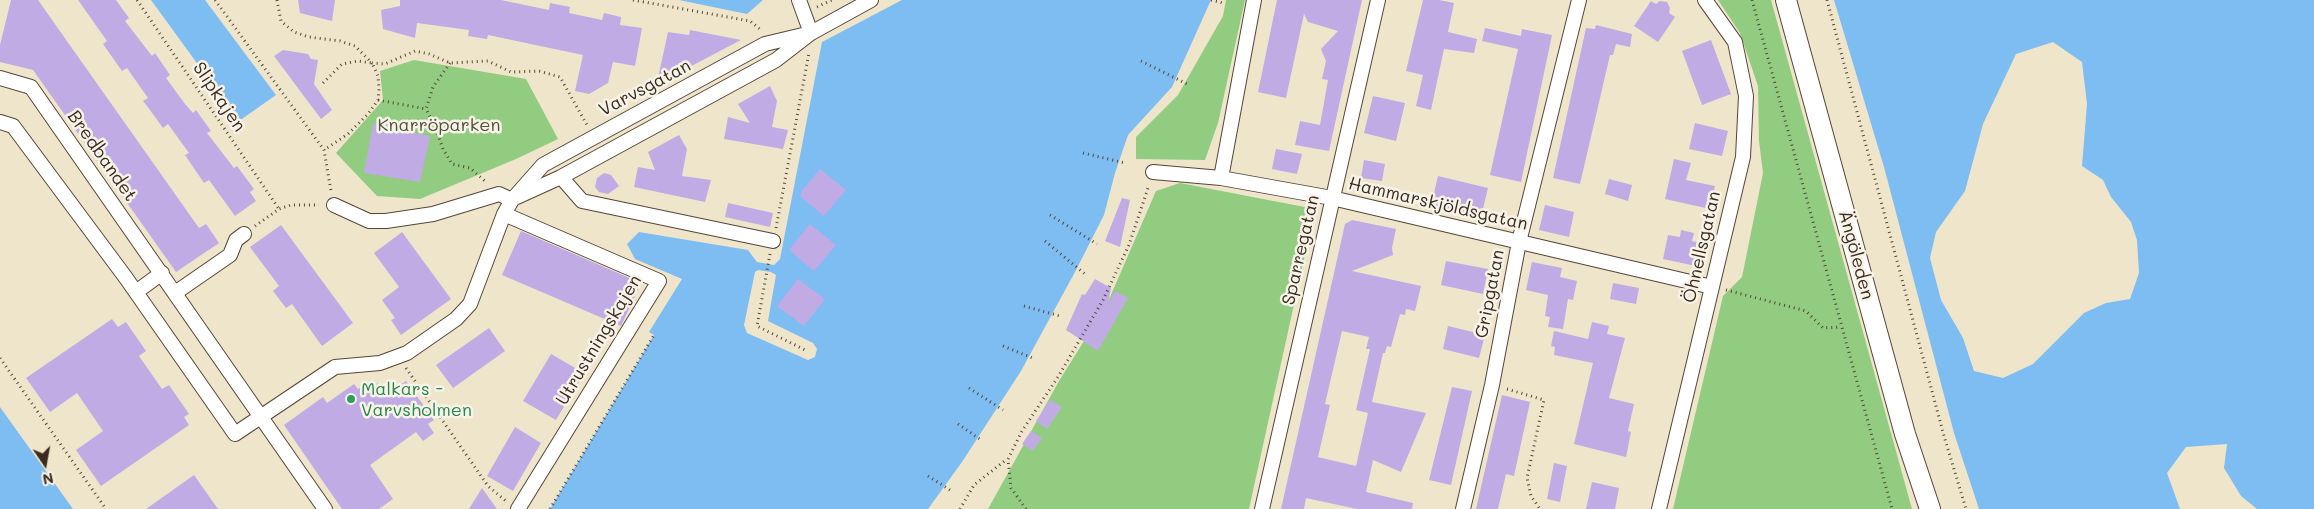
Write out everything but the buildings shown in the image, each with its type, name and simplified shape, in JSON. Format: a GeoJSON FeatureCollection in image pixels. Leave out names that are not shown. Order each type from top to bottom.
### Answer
{"type":"FeatureCollection","features":[{"type":"Feature","properties":{"kind":"main road","name":"Ängöleden"},"geometry":{"type":"LineString","coordinates":[[1786,0],[1905,434],[1930,509]]}},
{"type":"Feature","properties":{"kind":"street"},"geometry":{"type":"LineString","coordinates":[[799,0],[811,33]]}},
{"type":"Feature","properties":{"kind":"street","name":"Varvsgatan"},"geometry":{"type":"LineString","coordinates":[[512,200],[561,178],[776,60],[811,33],[871,0]]}},
{"type":"Feature","properties":{"kind":"street"},"geometry":{"type":"LineString","coordinates":[[1221,178],[1254,0]]}},
{"type":"Feature","properties":{"kind":"street","name":"Sparregatan"},"geometry":{"type":"LineString","coordinates":[[1262,509],[1378,0]]}},
{"type":"Feature","properties":{"kind":"street","name":"Gripgatan"},"geometry":{"type":"LineString","coordinates":[[1463,509],[1492,385],[1519,242],[1579,0]]}},
{"type":"Feature","properties":{"kind":"street","name":"Öhnellsgatan"},"geometry":{"type":"LineString","coordinates":[[1659,509],[1743,157],[1746,96],[1735,42],[1705,0]]}},
{"type":"Feature","properties":{"kind":"street","name":"Varvsgatan"},"geometry":{"type":"LineString","coordinates":[[136,292],[234,434],[335,367],[380,363],[408,353],[456,319],[470,304],[504,214],[512,200],[543,165],[765,44],[811,33]]}},
{"type":"Feature","properties":{"kind":"street","name":"Bredbandet"},"geometry":{"type":"LineString","coordinates":[[0,78],[31,87],[325,509]]}},
{"type":"Feature","properties":{"kind":"street"},"geometry":{"type":"LineString","coordinates":[[0,122],[13,126],[136,292],[162,273]]}},
{"type":"Feature","properties":{"kind":"street","name":"Hammarskjöldsgatan"},"geometry":{"type":"LineString","coordinates":[[1152,172],[1221,178],[1332,198],[1712,287]]}},
{"type":"Feature","properties":{"kind":"street"},"geometry":{"type":"LineString","coordinates":[[561,178],[582,201],[773,241]]}},
{"type":"Feature","properties":{"kind":"street"},"geometry":{"type":"LineString","coordinates":[[334,205],[369,222],[433,214],[499,194],[512,200]]}},
{"type":"Feature","properties":{"kind":"street","name":"Utrustningskajen"},"geometry":{"type":"LineString","coordinates":[[504,214],[660,281],[515,508]]}},
{"type":"Feature","properties":{"kind":"street"},"geometry":{"type":"LineString","coordinates":[[175,293],[230,255],[236,240],[244,234]]}},
{"type":"Feature","properties":{"kind":"path","name":"Slipkajen"},"geometry":{"type":"LineString","coordinates":[[137,0],[279,209]]}},
{"type":"Feature","properties":{"kind":"path"},"geometry":{"type":"LineString","coordinates":[[215,0],[324,150],[334,205],[291,204],[279,209],[244,234]]}},
{"type":"Feature","properties":{"kind":"path"},"geometry":{"type":"LineString","coordinates":[[278,0],[281,21],[294,32],[309,37],[340,41],[354,46],[372,63],[378,76],[378,100],[368,114],[348,134],[324,150]]}},
{"type":"Feature","properties":{"kind":"path"},"geometry":{"type":"LineString","coordinates":[[632,0],[750,21],[765,33]]}},
{"type":"Feature","properties":{"kind":"path"},"geometry":{"type":"LineString","coordinates":[[1211,0],[1223,2]]}},
{"type":"Feature","properties":{"kind":"path"},"geometry":{"type":"LineString","coordinates":[[1752,0],[1841,327],[1867,412],[1892,509]]}},
{"type":"Feature","properties":{"kind":"path"},"geometry":{"type":"LineString","coordinates":[[1828,0],[1944,436],[1966,509]]}},
{"type":"Feature","properties":{"kind":"path"},"geometry":{"type":"LineString","coordinates":[[808,351],[757,326],[808,67],[811,33]]}},
{"type":"Feature","properties":{"kind":"path"},"geometry":{"type":"LineString","coordinates":[[323,83],[342,64],[358,61],[384,64],[415,52],[429,54],[450,63],[488,61],[511,72],[539,71],[560,77],[589,129]]}},
{"type":"Feature","properties":{"kind":"path"},"geometry":{"type":"LineString","coordinates":[[1141,61],[1187,84]]}},
{"type":"Feature","properties":{"kind":"path"},"geometry":{"type":"LineString","coordinates":[[450,63],[433,87],[426,109],[443,149],[452,164],[470,168]]}},
{"type":"Feature","properties":{"kind":"path"},"geometry":{"type":"LineString","coordinates":[[378,100],[426,109]]}},
{"type":"Feature","properties":{"kind":"path"},"geometry":{"type":"LineString","coordinates":[[1083,153],[1125,163]]}},
{"type":"Feature","properties":{"kind":"path"},"geometry":{"type":"LineString","coordinates":[[960,509],[974,485],[1008,459],[1022,431],[1058,377],[1103,300],[1129,245],[1152,172]]}},
{"type":"Feature","properties":{"kind":"path"},"geometry":{"type":"LineString","coordinates":[[1050,215],[1097,244]]}},
{"type":"Feature","properties":{"kind":"path"},"geometry":{"type":"LineString","coordinates":[[1045,241],[1085,274]]}},
{"type":"Feature","properties":{"kind":"path"},"geometry":{"type":"LineString","coordinates":[[1712,287],[1806,311],[1824,328],[1841,327]]}},
{"type":"Feature","properties":{"kind":"path"},"geometry":{"type":"LineString","coordinates":[[1024,306],[1060,316]]}},
{"type":"Feature","properties":{"kind":"path"},"geometry":{"type":"LineString","coordinates":[[550,509],[654,335]]}},
{"type":"Feature","properties":{"kind":"path"},"geometry":{"type":"LineString","coordinates":[[1003,346],[1035,359]]}},
{"type":"Feature","properties":{"kind":"path"},"geometry":{"type":"LineString","coordinates":[[0,358],[106,509]]}},
{"type":"Feature","properties":{"kind":"path"},"geometry":{"type":"LineString","coordinates":[[410,374],[488,486],[515,508]]}},
{"type":"Feature","properties":{"kind":"path"},"geometry":{"type":"LineString","coordinates":[[1492,385],[1544,400],[1527,478],[1531,496],[1540,509]]}},
{"type":"Feature","properties":{"kind":"path"},"geometry":{"type":"LineString","coordinates":[[969,388],[1003,410]]}},
{"type":"Feature","properties":{"kind":"path"},"geometry":{"type":"LineString","coordinates":[[958,424],[981,440]]}},
{"type":"Feature","properties":{"kind":"path"},"geometry":{"type":"LineString","coordinates":[[1008,459],[1012,488],[1026,509]]}},
{"type":"Feature","properties":{"kind":"path"},"geometry":{"type":"LineString","coordinates":[[928,476],[950,490]]}},
{"type":"Feature","properties":{"kind":"green space"},"geometry":{"type":"Polygon","coordinates":[[[1226,0],[1245,0],[1218,123],[1205,160],[1136,159],[1136,137],[1178,95],[1223,16],[1226,0]]]}},
{"type":"Feature","properties":{"kind":"green space"},"geometry":{"type":"Polygon","coordinates":[[[1718,0],[1771,0],[1912,509],[1673,509],[1723,296],[1742,277],[1763,173],[1759,141],[1758,86],[1740,33],[1718,0]]]}},
{"type":"Feature","properties":{"kind":"green space","name":"Knarröparken"},"geometry":{"type":"Polygon","coordinates":[[[414,60],[526,79],[558,139],[516,159],[420,199],[377,196],[336,153],[383,100],[380,71],[414,60]]]}},
{"type":"Feature","properties":{"kind":"green space"},"geometry":{"type":"Polygon","coordinates":[[[1180,183],[1315,209],[1249,509],[988,509],[1059,381],[1107,304],[1156,191],[1180,183]]]}},
{"type":"Feature","properties":{"kind":"water"},"geometry":{"type":"Polygon","coordinates":[[[151,0],[205,0],[276,95],[239,121],[151,0]]]}},
{"type":"Feature","properties":{"kind":"water"},"geometry":{"type":"Polygon","coordinates":[[[679,0],[763,0],[747,14],[679,0]]]}},
{"type":"Feature","properties":{"kind":"water"},"geometry":{"type":"Polygon","coordinates":[[[902,0],[1211,0],[1172,87],[1128,135],[1115,173],[1104,215],[1021,371],[962,462],[928,509],[550,509],[654,335],[649,332],[682,279],[635,259],[627,244],[639,232],[748,250],[757,262],[774,265],[780,259],[822,42],[902,0]],[[758,270],[755,272],[744,325],[747,333],[808,360],[815,357],[817,349],[813,343],[768,321],[776,275],[771,272],[758,270]]]}},
{"type":"Feature","properties":{"kind":"water"},"geometry":{"type":"Polygon","coordinates":[[[1834,0],[2314,0],[2314,509],[2257,509],[2241,496],[2224,468],[2227,444],[2186,447],[2167,473],[2180,509],[1979,509],[1954,433],[1884,167],[1834,0]],[[2053,42],[2016,54],[1983,124],[1965,191],[1936,232],[1930,258],[1941,300],[1963,338],[1974,371],[2003,378],[2033,364],[2084,313],[2106,303],[2130,299],[2139,273],[2137,240],[2131,222],[2111,197],[2103,180],[2082,166],[2087,104],[2082,62],[2053,42]]]}},
{"type":"Feature","properties":{"kind":"water"},"geometry":{"type":"Polygon","coordinates":[[[0,407],[73,509],[0,509],[0,407]]]}},
{"type":"Feature","properties":{"kind":"place","name":"Malkars - Varvsholmen"},"geometry":{"type":"Point","coordinates":[351,399]}}]}
